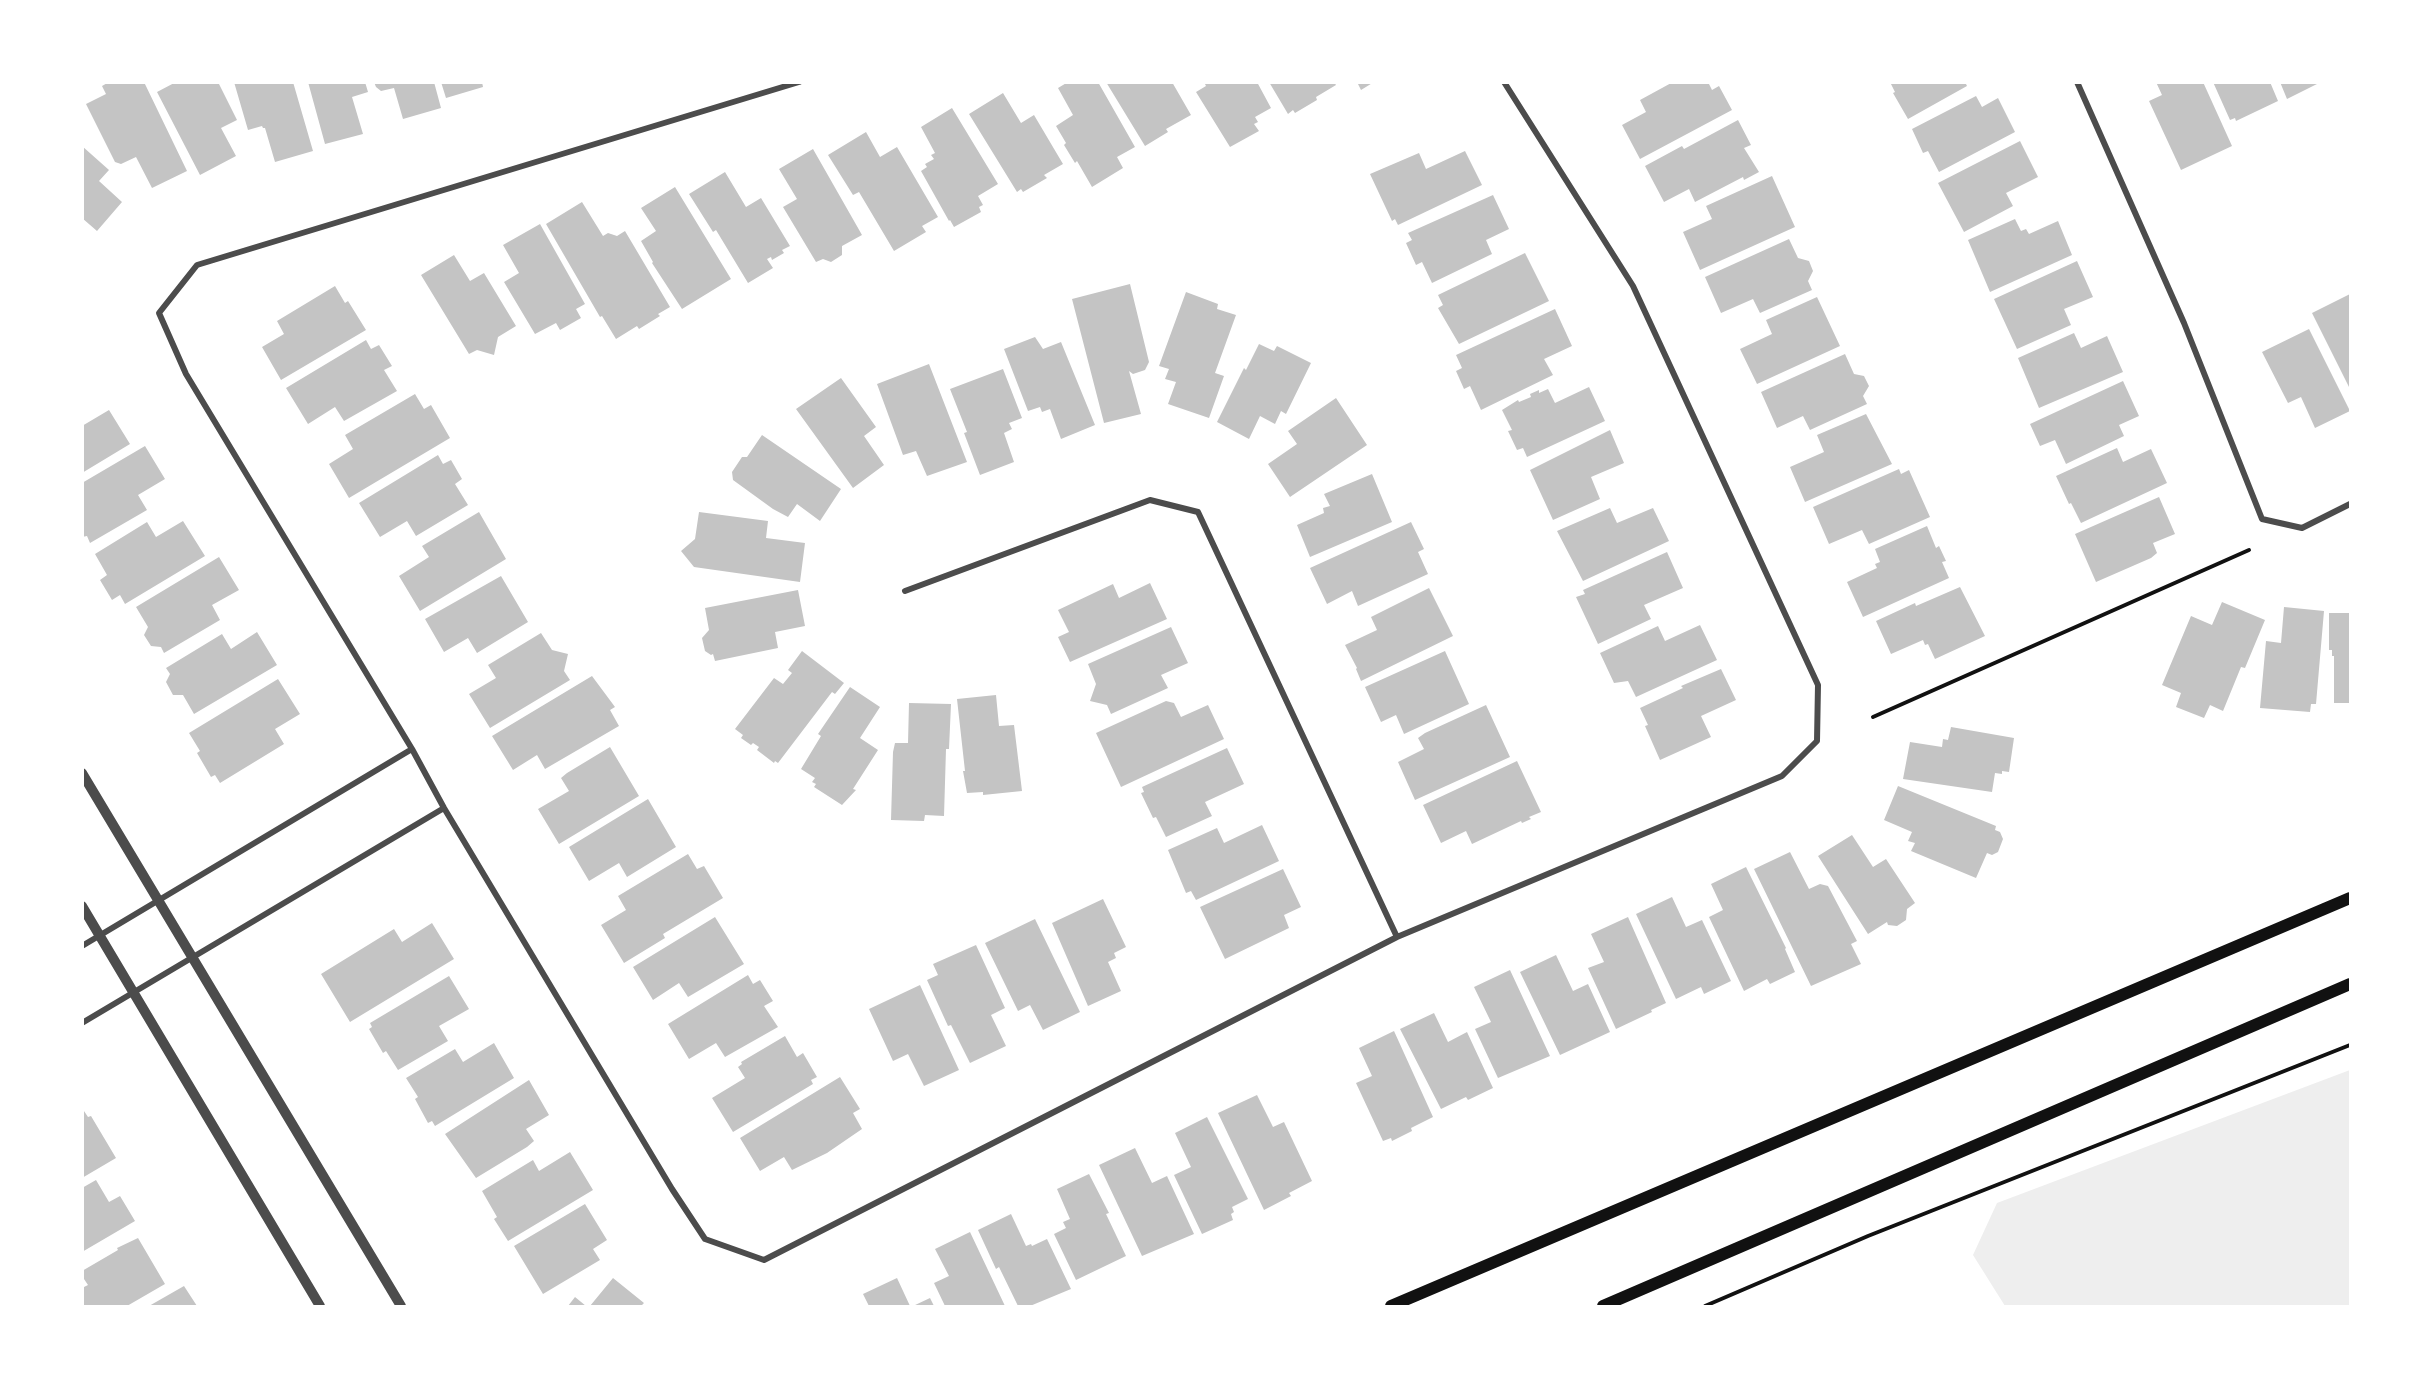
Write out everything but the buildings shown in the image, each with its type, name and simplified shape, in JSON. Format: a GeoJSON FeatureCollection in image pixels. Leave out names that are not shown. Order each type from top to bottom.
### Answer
{"type":"FeatureCollection","features":[{"type":"Feature","properties":{"kind":"main road"},"geometry":{"type":"LineString","coordinates":[[1391,1306],[2350,898]]}},
{"type":"Feature","properties":{"kind":"main road"},"geometry":{"type":"LineString","coordinates":[[1603,1306],[2350,984]]}},
{"type":"Feature","properties":{"kind":"street"},"geometry":{"type":"LineString","coordinates":[[799,82],[197,265],[159,313],[186,374],[412,749],[444,808],[672,1189],[705,1239],[764,1260],[1397,937],[1782,776],[1817,741],[1818,685],[1633,286],[1504,82]]}},
{"type":"Feature","properties":{"kind":"street"},"geometry":{"type":"LineString","coordinates":[[2077,82],[2184,324],[2262,519],[2302,528],[2350,504]]}},
{"type":"Feature","properties":{"kind":"street"},"geometry":{"type":"LineString","coordinates":[[905,591],[1150,500],[1198,512],[1397,937]]}},
{"type":"Feature","properties":{"kind":"street"},"geometry":{"type":"LineString","coordinates":[[82,946],[412,749]]}},
{"type":"Feature","properties":{"kind":"street"},"geometry":{"type":"LineString","coordinates":[[82,773],[401,1306]]}},
{"type":"Feature","properties":{"kind":"street"},"geometry":{"type":"LineString","coordinates":[[82,1023],[444,808]]}},
{"type":"Feature","properties":{"kind":"street"},"geometry":{"type":"LineString","coordinates":[[82,906],[320,1306]]}},
{"type":"Feature","properties":{"kind":"path"},"geometry":{"type":"LineString","coordinates":[[1873,717],[2249,549]]}},
{"type":"Feature","properties":{"kind":"path"},"geometry":{"type":"LineString","coordinates":[[1705,1306],[1868,1236],[2350,1045]]}},
{"type":"Feature","properties":{"kind":"shaded area"},"geometry":{"type":"Polygon","coordinates":[[[2350,1070],[2350,1306],[2005,1306],[1973,1255],[1997,1203],[2350,1070]]]}}]}
